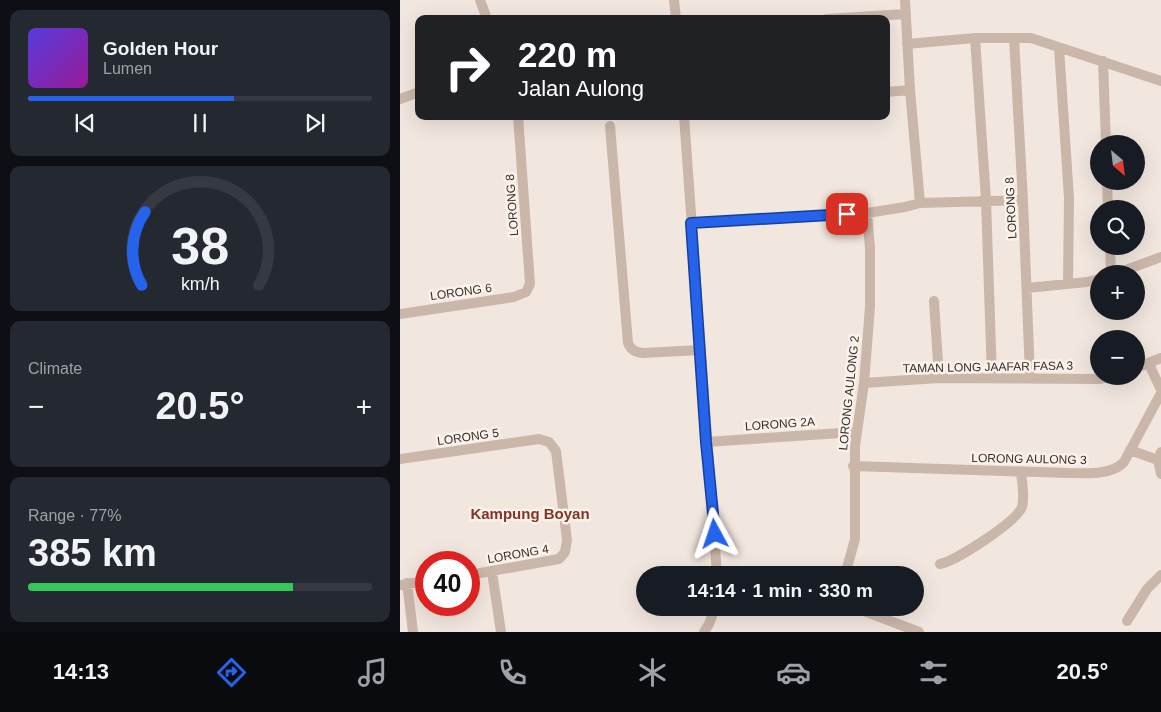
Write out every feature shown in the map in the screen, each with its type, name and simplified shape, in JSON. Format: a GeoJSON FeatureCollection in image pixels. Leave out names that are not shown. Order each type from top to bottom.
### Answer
{"type":"FeatureCollection","features":[{"type":"Feature","properties":{"kind":"street"},"geometry":{"type":"LineString","coordinates":[[480,0],[486,15]]}},
{"type":"Feature","properties":{"kind":"street"},"geometry":{"type":"LineString","coordinates":[[674,0],[676,15]]}},
{"type":"Feature","properties":{"kind":"street"},"geometry":{"type":"LineString","coordinates":[[905,0],[910,90],[920,203]]}},
{"type":"Feature","properties":{"kind":"street"},"geometry":{"type":"LineString","coordinates":[[890,15],[906,14]]}},
{"type":"Feature","properties":{"kind":"street"},"geometry":{"type":"LineString","coordinates":[[907,44],[974,38],[1032,38],[1161,82]]}},
{"type":"Feature","properties":{"kind":"street"},"geometry":{"type":"LineString","coordinates":[[974,38],[986,200],[992,378]]}},
{"type":"Feature","properties":{"kind":"street","name":"LORONG 8"},"geometry":{"type":"LineString","coordinates":[[1014,38],[1030,378]]}},
{"type":"Feature","properties":{"kind":"street"},"geometry":{"type":"LineString","coordinates":[[1059,48],[1069,198],[1068,284]]}},
{"type":"Feature","properties":{"kind":"street"},"geometry":{"type":"LineString","coordinates":[[1103,61],[1106,135]]}},
{"type":"Feature","properties":{"kind":"street"},"geometry":{"type":"LineString","coordinates":[[890,92],[910,90]]}},
{"type":"Feature","properties":{"kind":"street"},"geometry":{"type":"LineString","coordinates":[[400,98],[415,93]]}},
{"type":"Feature","properties":{"kind":"street","name":"LORONG 8"},"geometry":{"type":"LineString","coordinates":[[518,120],[530,284],[526,292]]}},
{"type":"Feature","properties":{"kind":"street"},"geometry":{"type":"LineString","coordinates":[[684,120],[706,442],[717,566]]}},
{"type":"Feature","properties":{"kind":"street"},"geometry":{"type":"LineString","coordinates":[[610,126],[628,343],[631,349],[643,353],[700,350]]}},
{"type":"Feature","properties":{"kind":"street"},"geometry":{"type":"LineString","coordinates":[[691,223],[867,213],[920,203],[1023,200]]}},
{"type":"Feature","properties":{"kind":"street","name":"LORONG AULONG 2"},"geometry":{"type":"LineString","coordinates":[[848,566],[855,539],[853,466],[864,383],[870,307],[870,249],[867,213]]}},
{"type":"Feature","properties":{"kind":"street"},"geometry":{"type":"LineString","coordinates":[[1141,265],[1161,258]]}},
{"type":"Feature","properties":{"kind":"street"},"geometry":{"type":"LineString","coordinates":[[1027,288],[1090,281]]}},
{"type":"Feature","properties":{"kind":"street","name":"LORONG 6"},"geometry":{"type":"LineString","coordinates":[[400,314],[514,297],[526,292]]}},
{"type":"Feature","properties":{"kind":"street"},"geometry":{"type":"LineString","coordinates":[[934,301],[939,378]]}},
{"type":"Feature","properties":{"kind":"street"},"geometry":{"type":"LineString","coordinates":[[1145,365],[1161,358]]}},
{"type":"Feature","properties":{"kind":"street","name":"LORONG AULONG 3"},"geometry":{"type":"LineString","coordinates":[[853,466],[1067,474],[1102,472],[1119,467],[1161,392],[1148,364]]}},
{"type":"Feature","properties":{"kind":"street","name":"TAMAN LONG JAAFAR FASA 3"},"geometry":{"type":"LineString","coordinates":[[864,383],[939,378],[1090,379]]}},
{"type":"Feature","properties":{"kind":"street","name":"LORONG 2A"},"geometry":{"type":"LineString","coordinates":[[706,442],[856,432]]}},
{"type":"Feature","properties":{"kind":"street","name":"LORONG 5"},"geometry":{"type":"LineString","coordinates":[[400,459],[539,439]]}},
{"type":"Feature","properties":{"kind":"street","name":"LORONG 4"},"geometry":{"type":"LineString","coordinates":[[480,574],[559,559],[565,552],[567,540],[556,451],[549,442],[539,439]]}},
{"type":"Feature","properties":{"kind":"street"},"geometry":{"type":"LineString","coordinates":[[1130,450],[1159,456],[1161,474]]}},
{"type":"Feature","properties":{"kind":"street"},"geometry":{"type":"LineString","coordinates":[[940,564],[973,548],[1020,511],[1023,505],[1021,472]]}},
{"type":"Feature","properties":{"kind":"street"},"geometry":{"type":"LineString","coordinates":[[492,572],[501,632]]}},
{"type":"Feature","properties":{"kind":"street"},"geometry":{"type":"LineString","coordinates":[[1127,621],[1147,589],[1161,575]]}},
{"type":"Feature","properties":{"kind":"street"},"geometry":{"type":"LineString","coordinates":[[404,584],[413,632]]}},
{"type":"Feature","properties":{"kind":"street"},"geometry":{"type":"LineString","coordinates":[[704,632],[712,616]]}},
{"type":"Feature","properties":{"kind":"street"},"geometry":{"type":"LineString","coordinates":[[877,616],[919,632]]}},
{"type":"Feature","properties":{"kind":"district","name":"Kampung Boyan"},"geometry":{"type":"Point","coordinates":[530,514]}},
{"type":"Feature","properties":{"kind":"route"},"geometry":{"type":"LineString","coordinates":[[715,534],[706,442],[691,223],[847,214]]}}]}
